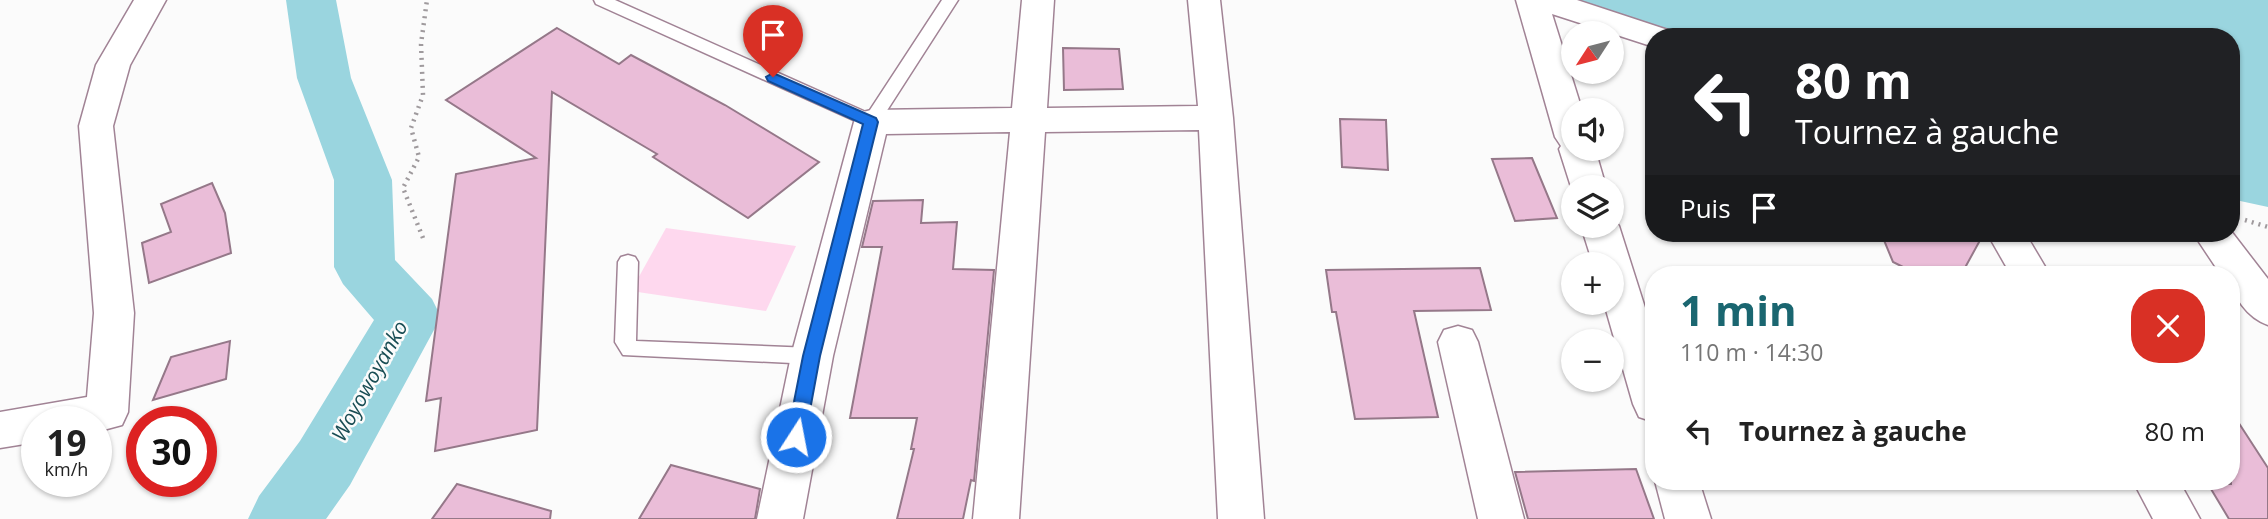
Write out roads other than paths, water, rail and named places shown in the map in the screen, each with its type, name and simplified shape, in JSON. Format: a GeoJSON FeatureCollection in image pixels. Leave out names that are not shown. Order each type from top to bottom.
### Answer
{"type":"FeatureCollection","features":[{"type":"Feature","properties":{"kind":"street"},"geometry":{"type":"LineString","coordinates":[[107,406],[114,313],[96,126],[113,65],[150,0]]}},
{"type":"Feature","properties":{"kind":"street"},"geometry":{"type":"LineString","coordinates":[[996,519],[1038,0]]}},
{"type":"Feature","properties":{"kind":"street"},"geometry":{"type":"LineString","coordinates":[[1204,0],[1216,118],[1241,519]]}},
{"type":"Feature","properties":{"kind":"street"},"geometry":{"type":"LineString","coordinates":[[1532,0],[1561,98]]}},
{"type":"Feature","properties":{"kind":"street"},"geometry":{"type":"LineString","coordinates":[[1544,0],[1645,33]]}},
{"type":"Feature","properties":{"kind":"street"},"geometry":{"type":"LineString","coordinates":[[780,519],[812,356],[871,122],[1216,118]]}},
{"type":"Feature","properties":{"kind":"street"},"geometry":{"type":"LineString","coordinates":[[2011,242],[2026,266]]}},
{"type":"Feature","properties":{"kind":"street"},"geometry":{"type":"LineString","coordinates":[[2236,242],[2268,309]]}},
{"type":"Feature","properties":{"kind":"street"},"geometry":{"type":"LineString","coordinates":[[1624,305],[1645,374]]}},
{"type":"Feature","properties":{"kind":"street"},"geometry":{"type":"LineString","coordinates":[[1458,342],[1501,519]]}},
{"type":"Feature","properties":{"kind":"street"},"geometry":{"type":"LineString","coordinates":[[0,430],[21,427]]}},
{"type":"Feature","properties":{"kind":"street"},"geometry":{"type":"LineString","coordinates":[[1680,490],[1688,519]]}},
{"type":"Feature","properties":{"kind":"street"},"geometry":{"type":"LineString","coordinates":[[2160,490],[2177,519]]}},
{"type":"Feature","properties":{"kind":"lane"},"geometry":{"type":"LineString","coordinates":[[602,0],[871,122],[950,0]]}},
{"type":"Feature","properties":{"kind":"lane"},"geometry":{"type":"LineString","coordinates":[[628,262],[625,342],[630,349],[812,356]]}},
{"type":"Feature","properties":{"kind":"water"},"geometry":{"type":"Polygon","coordinates":[[[1571,0],[2268,0],[2268,207],[2240,201],[2240,28],[1657,28],[1571,0]]]}},
{"type":"Feature","properties":{"kind":"waterway","name":"Woyowoyanko"},"geometry":{"type":"LineString","coordinates":[[284,519],[325,463],[409,317],[365,267],[363,180],[324,78],[311,0]]}}]}
